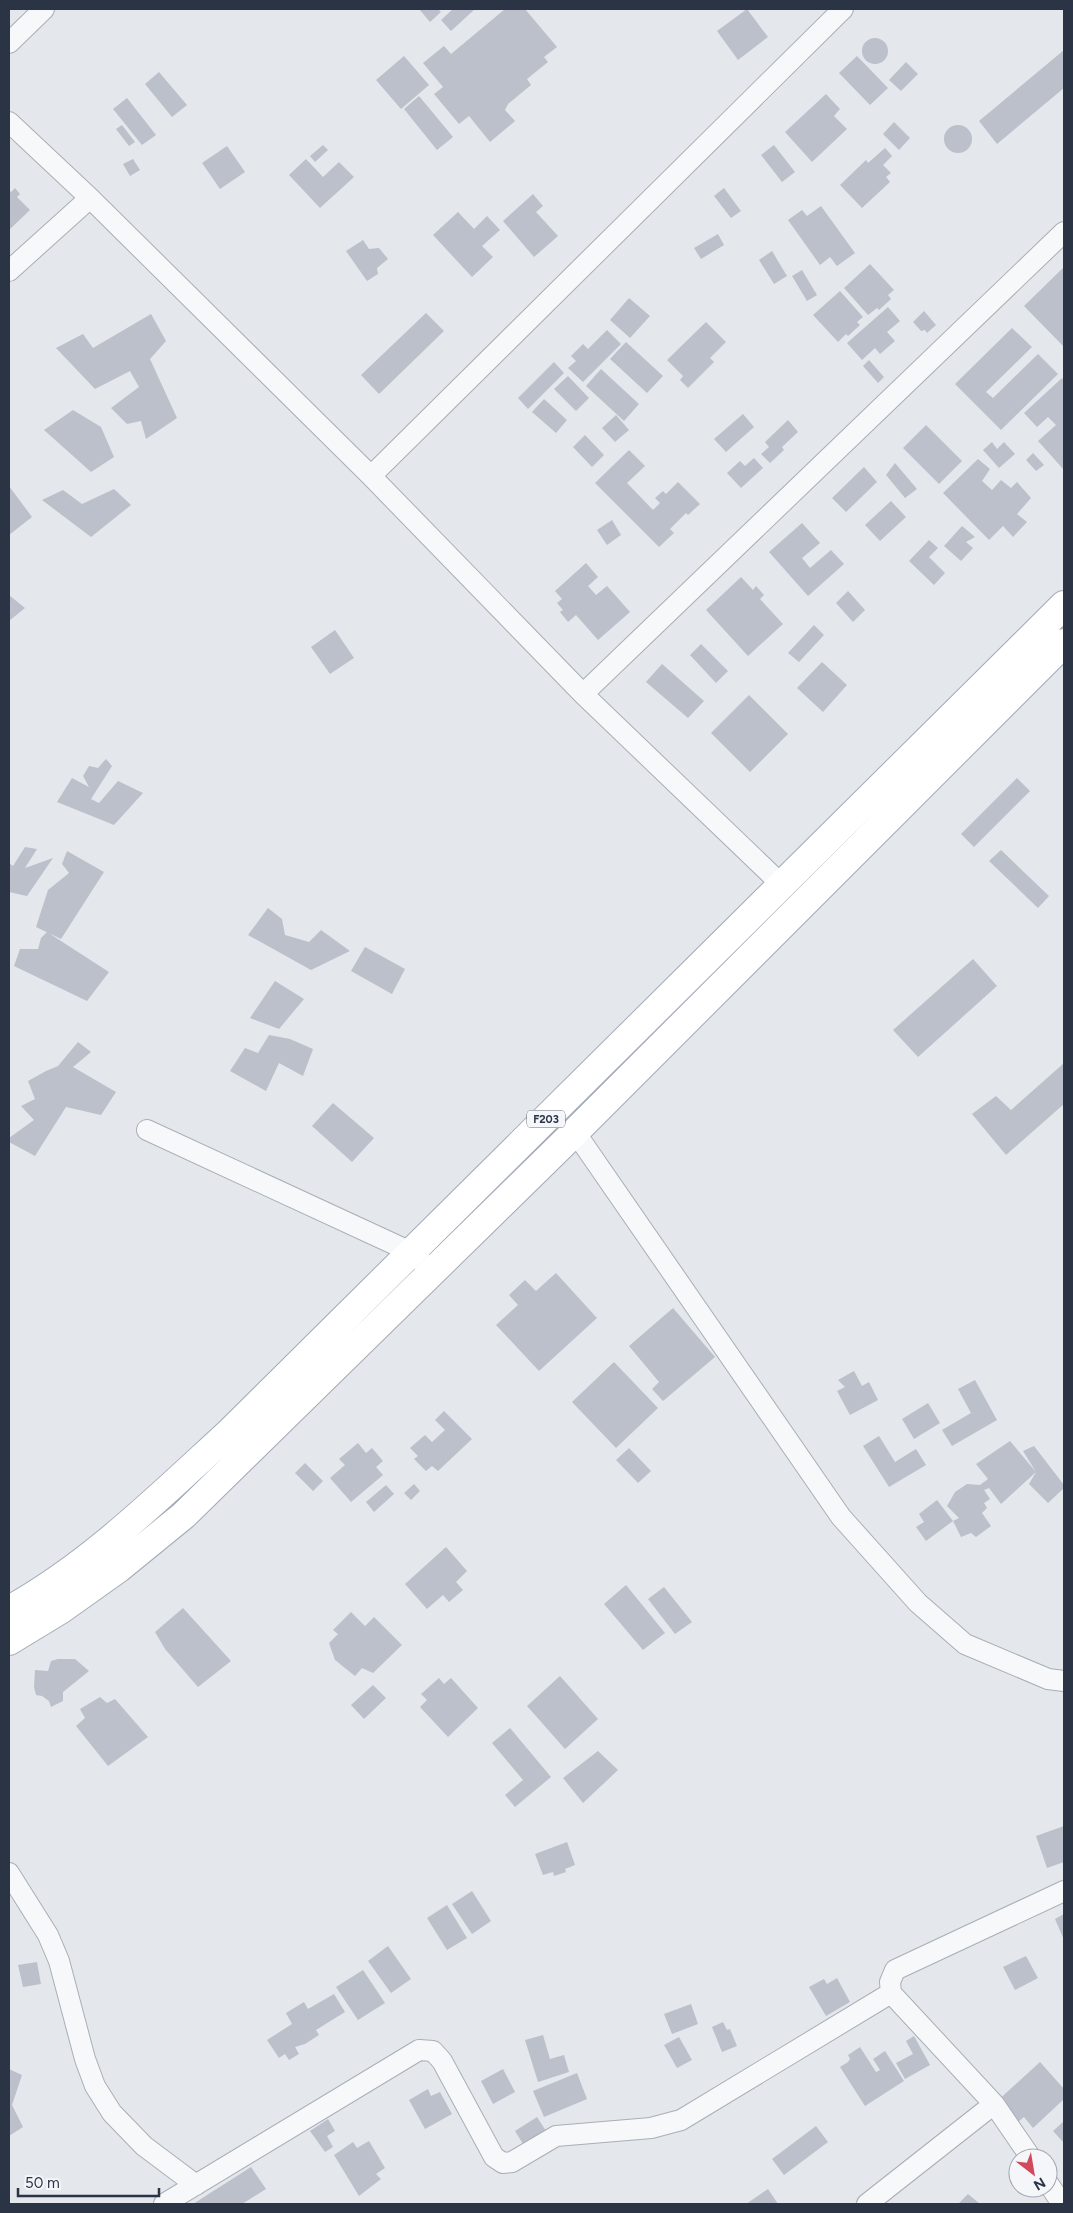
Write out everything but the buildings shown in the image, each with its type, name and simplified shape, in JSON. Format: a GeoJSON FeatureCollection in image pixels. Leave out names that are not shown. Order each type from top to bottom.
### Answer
{"type":"FeatureCollection","features":[{"type":"Feature","properties":{"kind":"main road","name":"F203"},"geometry":{"type":"LineString","coordinates":[[9,1610],[68,1571],[111,1539],[231,1431],[1064,605]]}},
{"type":"Feature","properties":{"kind":"main road","name":"F203"},"geometry":{"type":"LineString","coordinates":[[9,1641],[60,1610],[97,1584],[184,1514],[575,1132],[1064,643]]}},
{"type":"Feature","properties":{"kind":"street"},"geometry":{"type":"LineString","coordinates":[[9,43],[44,9]]}},
{"type":"Feature","properties":{"kind":"street"},"geometry":{"type":"LineString","coordinates":[[370,476],[843,9]]}},
{"type":"Feature","properties":{"kind":"street"},"geometry":{"type":"LineString","coordinates":[[9,122],[90,198],[370,476],[582,694],[782,885]]}},
{"type":"Feature","properties":{"kind":"street"},"geometry":{"type":"LineString","coordinates":[[9,271],[90,198]]}},
{"type":"Feature","properties":{"kind":"street"},"geometry":{"type":"LineString","coordinates":[[582,694],[1064,232]]}},
{"type":"Feature","properties":{"kind":"street"},"geometry":{"type":"LineString","coordinates":[[147,1130],[411,1252],[432,1271]]}},
{"type":"Feature","properties":{"kind":"street"},"geometry":{"type":"LineString","coordinates":[[575,1132],[841,1517],[918,1603],[965,1644],[1056,1680],[1064,1664]]}},
{"type":"Feature","properties":{"kind":"street"},"geometry":{"type":"LineString","coordinates":[[9,1873],[48,1935],[59,1960],[85,2059],[95,2086],[112,2113],[144,2146],[196,2185]]}},
{"type":"Feature","properties":{"kind":"street"},"geometry":{"type":"LineString","coordinates":[[1024,2148],[994,2104],[891,1993],[890,1982],[896,1970],[1064,1891]]}},
{"type":"Feature","properties":{"kind":"street"},"geometry":{"type":"LineString","coordinates":[[164,2204],[419,2050],[432,2051],[442,2061],[494,2157],[503,2163],[512,2162],[556,2136],[651,2128],[681,2120],[891,1993]]}},
{"type":"Feature","properties":{"kind":"street"},"geometry":{"type":"LineString","coordinates":[[867,2204],[994,2104]]}}]}
